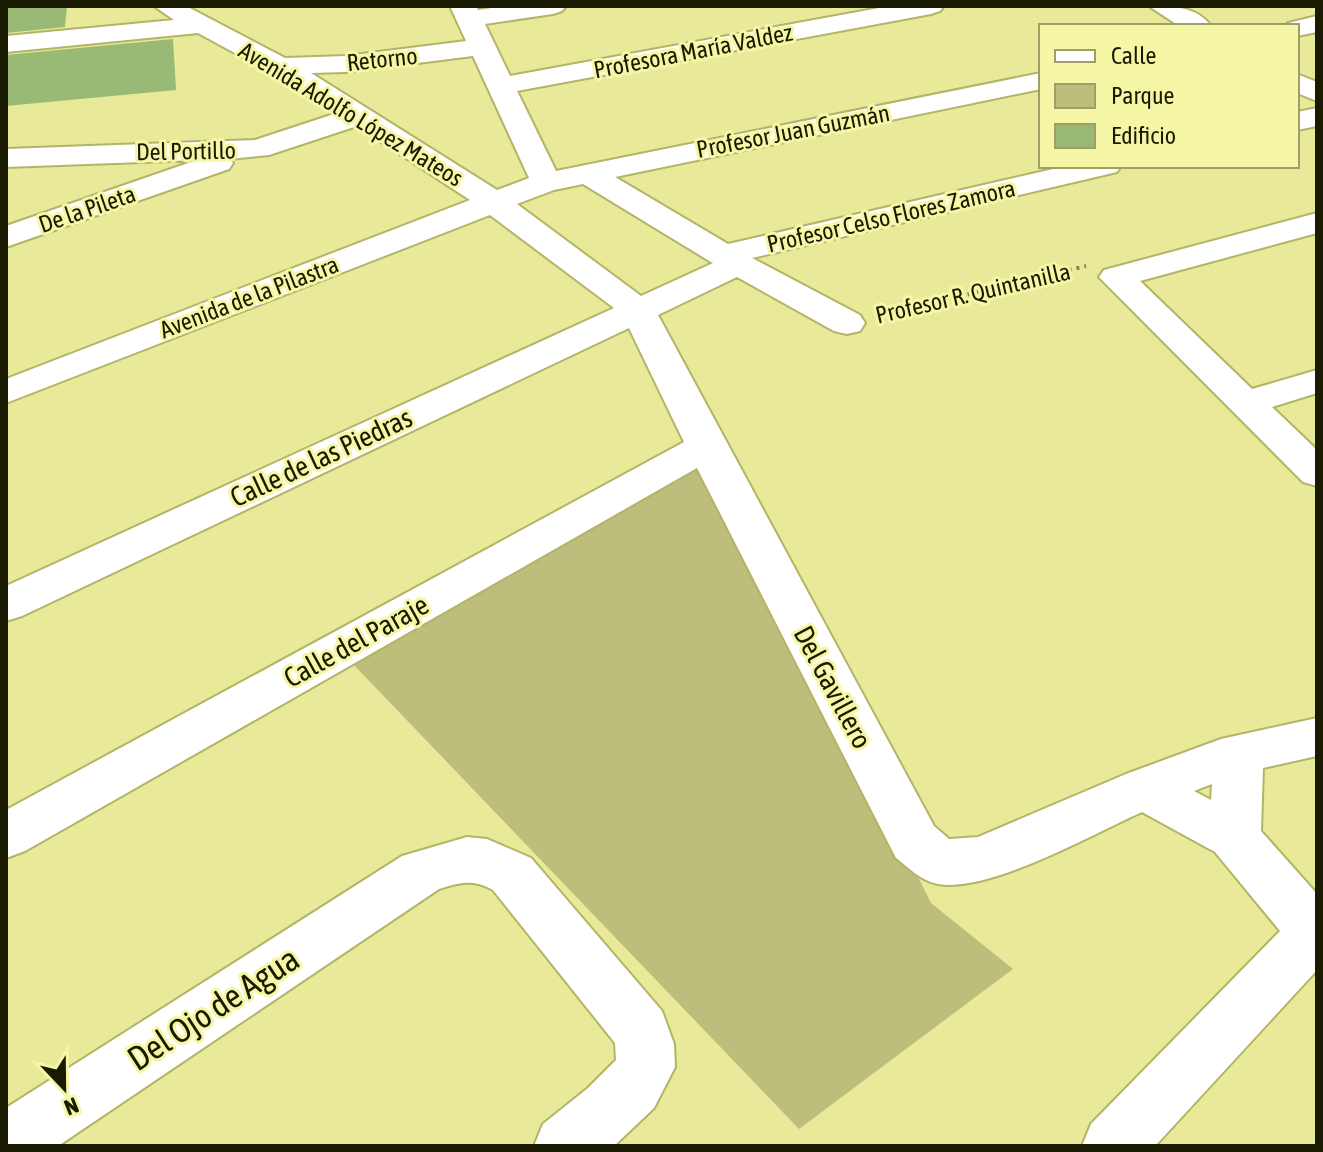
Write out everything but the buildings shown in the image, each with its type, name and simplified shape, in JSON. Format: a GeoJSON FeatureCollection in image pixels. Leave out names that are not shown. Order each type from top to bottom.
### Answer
{"type":"FeatureCollection","features":[{"type":"Feature","properties":{"kind":"street","name":"Avenida Adolfo López Mateos"},"geometry":{"type":"LineString","coordinates":[[167,6],[280,66],[492,201]]}},
{"type":"Feature","properties":{"kind":"street"},"geometry":{"type":"LineString","coordinates":[[546,182],[467,13],[553,6]]}},
{"type":"Feature","properties":{"kind":"street","name":"Profesora María Valdez"},"geometry":{"type":"LineString","coordinates":[[502,86],[931,6]]}},
{"type":"Feature","properties":{"kind":"street"},"geometry":{"type":"LineString","coordinates":[[1162,6],[1194,24]]}},
{"type":"Feature","properties":{"kind":"street"},"geometry":{"type":"LineString","coordinates":[[6,44],[199,25]]}},
{"type":"Feature","properties":{"kind":"street","name":"Retorno"},"geometry":{"type":"LineString","coordinates":[[280,66],[346,64],[484,47]]}},
{"type":"Feature","properties":{"kind":"street","name":"Profesor Juan Guzmán"},"geometry":{"type":"LineString","coordinates":[[546,182],[1039,81]]}},
{"type":"Feature","properties":{"kind":"street"},"geometry":{"type":"LineString","coordinates":[[1299,83],[1317,93]]}},
{"type":"Feature","properties":{"kind":"street","name":"Del Portillo"},"geometry":{"type":"LineString","coordinates":[[6,158],[258,149],[360,115]]}},
{"type":"Feature","properties":{"kind":"street","name":"De la Pileta"},"geometry":{"type":"LineString","coordinates":[[6,237],[258,149]]}},
{"type":"Feature","properties":{"kind":"street","name":"Profesor Celso Flores Zamora"},"geometry":{"type":"LineString","coordinates":[[637,309],[730,260],[1098,168]]}},
{"type":"Feature","properties":{"kind":"street","name":"Profesor R. Quintanilla"},"geometry":{"type":"LineString","coordinates":[[587,173],[730,260],[847,323]]}},
{"type":"Feature","properties":{"kind":"street","name":"Avenida de la Pilastra"},"geometry":{"type":"LineString","coordinates":[[6,392],[546,182]]}},
{"type":"Feature","properties":{"kind":"street","name":"Del Gavillero"},"geometry":{"type":"LineString","coordinates":[[492,201],[637,309],[915,842],[939,862],[982,859],[1144,789],[1239,753],[1317,737]]}},
{"type":"Feature","properties":{"kind":"street"},"geometry":{"type":"LineString","coordinates":[[1116,277],[1317,223]]}},
{"type":"Feature","properties":{"kind":"street"},"geometry":{"type":"LineString","coordinates":[[1116,277],[1317,473]]}},
{"type":"Feature","properties":{"kind":"street","name":"Calle de las Piedras"},"geometry":{"type":"LineString","coordinates":[[6,605],[637,309]]}},
{"type":"Feature","properties":{"kind":"street"},"geometry":{"type":"LineString","coordinates":[[1245,403],[1317,381]]}},
{"type":"Feature","properties":{"kind":"street","name":"Calle del Paraje"},"geometry":{"type":"LineString","coordinates":[[6,836],[706,446]]}},
{"type":"Feature","properties":{"kind":"street"},"geometry":{"type":"LineString","coordinates":[[1234,837],[1239,753]]}},
{"type":"Feature","properties":{"kind":"street"},"geometry":{"type":"LineString","coordinates":[[1113,1146],[1316,933],[1234,837],[1144,789]]}},
{"type":"Feature","properties":{"kind":"street","name":"Del Ojo de Agua"},"geometry":{"type":"LineString","coordinates":[[6,1144],[421,872],[465,858],[489,859],[512,874],[641,1030],[646,1049],[645,1069],[629,1090],[565,1146]]}},
{"type":"Feature","properties":{"kind":"path","name":"Profesor R. Quintanilla"},"geometry":{"type":"LineString","coordinates":[[847,323],[1092,265],[1116,277]]}},
{"type":"Feature","properties":{"kind":"green space"},"geometry":{"type":"Polygon","coordinates":[[[710,460],[931,903],[1013,969],[799,1129],[352,663],[710,460]]]}}]}
